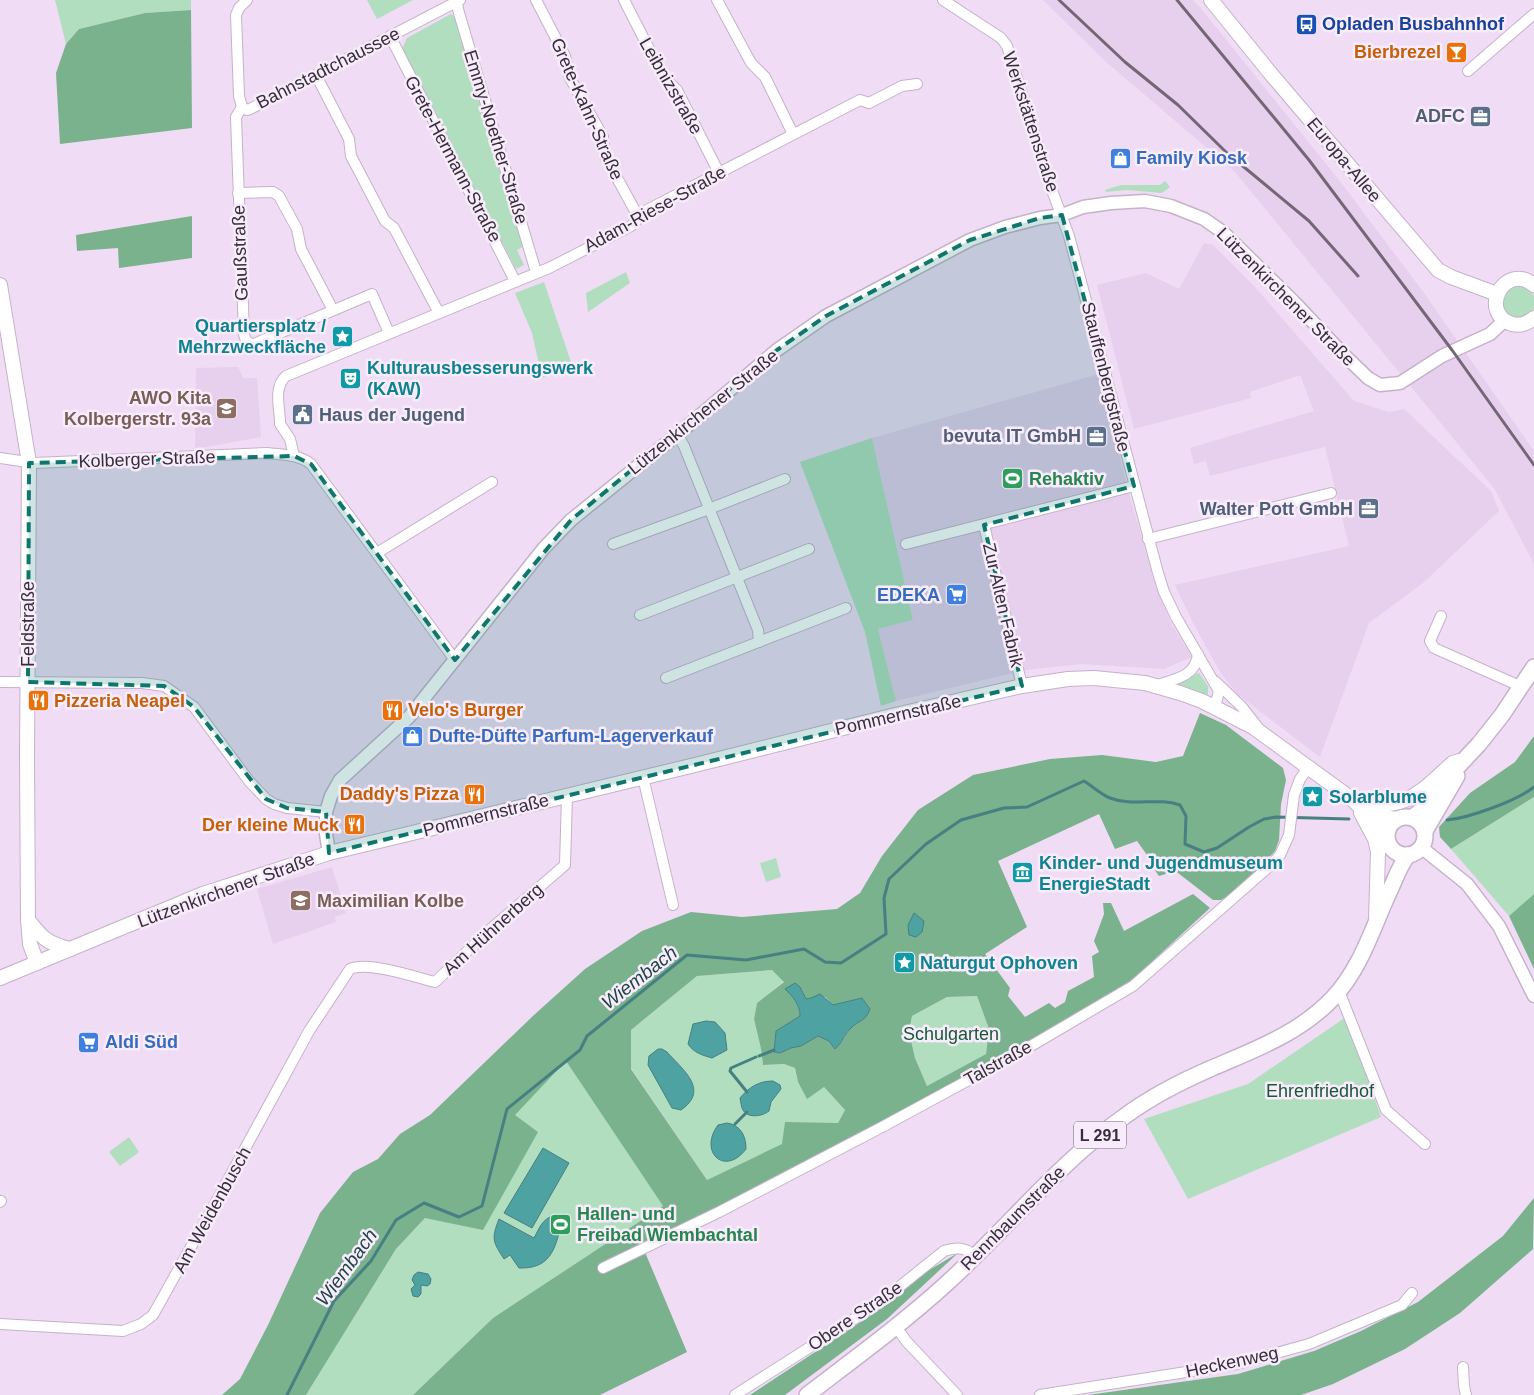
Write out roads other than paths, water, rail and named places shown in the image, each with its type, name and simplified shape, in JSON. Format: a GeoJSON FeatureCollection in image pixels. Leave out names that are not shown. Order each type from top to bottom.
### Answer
{"type":"FeatureCollection","features":[{"type":"Feature","properties":{"kind":"main road","name":"Europa-Allee"},"geometry":{"type":"LineString","coordinates":[[1211,0],[1270,74],[1438,270],[1451,277],[1497,294]]}},
{"type":"Feature","properties":{"kind":"main road"},"geometry":{"type":"LineString","coordinates":[[1534,285],[1526,280],[1506,282],[1497,294],[1496,305],[1500,316],[1518,325],[1526,324],[1534,318]]}},
{"type":"Feature","properties":{"kind":"main road","name":"Feldstraße"},"geometry":{"type":"LineString","coordinates":[[0,285],[29,463],[28,920],[30,944],[37,963]]}},
{"type":"Feature","properties":{"kind":"main road"},"geometry":{"type":"LineString","coordinates":[[1413,817],[1424,808],[1437,789],[1467,759],[1502,715],[1534,667]]}},
{"type":"Feature","properties":{"kind":"main road","name":"Pommernstraße"},"geometry":{"type":"LineString","coordinates":[[329,853],[643,778],[891,716],[1022,686],[1068,679],[1094,678],[1157,685]]}},
{"type":"Feature","properties":{"kind":"main road","name":"Stauffenbergstraße"},"geometry":{"type":"LineString","coordinates":[[1157,685],[1215,707],[1253,727],[1352,800],[1390,818],[1392,825]]}},
{"type":"Feature","properties":{"kind":"main road"},"geometry":{"type":"LineString","coordinates":[[1352,800],[1387,803],[1403,800],[1417,793],[1453,763],[1467,759]]}},
{"type":"Feature","properties":{"kind":"main road"},"geometry":{"type":"LineString","coordinates":[[1425,831],[1467,759]]}},
{"type":"Feature","properties":{"kind":"main road"},"geometry":{"type":"LineString","coordinates":[[1352,800],[1370,827],[1378,852],[1376,920]]}},
{"type":"Feature","properties":{"kind":"main road"},"geometry":{"type":"LineString","coordinates":[[1406,816],[1413,817],[1419,821],[1425,831],[1426,840],[1422,848],[1415,853],[1402,854],[1392,849],[1388,840],[1392,825],[1406,816]]}},
{"type":"Feature","properties":{"kind":"main road","name":"Rennbaumstraße"},"geometry":{"type":"LineString","coordinates":[[1376,920],[1392,862],[1392,849]]}},
{"type":"Feature","properties":{"kind":"main road","name":"Lützenkirchener Straße"},"geometry":{"type":"LineString","coordinates":[[0,978],[203,894],[329,853]]}},
{"type":"Feature","properties":{"kind":"main road","name":"Rennbaumstraße"},"geometry":{"type":"LineString","coordinates":[[807,1395],[896,1327],[946,1284],[1099,1135],[1125,1115],[1178,1084],[1252,1053],[1290,1032],[1321,1009],[1339,991],[1363,955],[1398,871],[1408,855]]}},
{"type":"Feature","properties":{"kind":"main road"},"geometry":{"type":"LineString","coordinates":[[28,920],[46,940],[55,946],[70,949]]}},
{"type":"Feature","properties":{"kind":"street","name":"Bahnstadtchaussee"},"geometry":{"type":"LineString","coordinates":[[247,0],[239,8],[236,15],[239,96],[242,107],[247,110],[458,0]]}},
{"type":"Feature","properties":{"kind":"street","name":"Emmy-Noether-Straße"},"geometry":{"type":"LineString","coordinates":[[458,0],[459,13],[536,272]]}},
{"type":"Feature","properties":{"kind":"street","name":"Grete-Kahn-Straße"},"geometry":{"type":"LineString","coordinates":[[536,0],[565,56],[570,78],[602,137],[605,156],[639,218]]}},
{"type":"Feature","properties":{"kind":"street","name":"Leibnizstraße"},"geometry":{"type":"LineString","coordinates":[[624,0],[662,76],[677,90],[719,173]]}},
{"type":"Feature","properties":{"kind":"street"},"geometry":{"type":"LineString","coordinates":[[717,0],[750,63],[765,77],[793,134]]}},
{"type":"Feature","properties":{"kind":"street","name":"Werkstättenstraße"},"geometry":{"type":"LineString","coordinates":[[943,0],[1004,41],[1053,193],[1062,215]]}},
{"type":"Feature","properties":{"kind":"street"},"geometry":{"type":"LineString","coordinates":[[1468,71],[1534,14]]}},
{"type":"Feature","properties":{"kind":"street","name":"Grete-Hermann-Straße"},"geometry":{"type":"LineString","coordinates":[[390,36],[515,281]]}},
{"type":"Feature","properties":{"kind":"street"},"geometry":{"type":"LineString","coordinates":[[316,75],[349,140],[351,156],[385,221],[394,228],[439,313]]}},
{"type":"Feature","properties":{"kind":"street","name":"Adam-Riese-Straße"},"geometry":{"type":"LineString","coordinates":[[389,333],[549,268],[631,226],[647,210],[860,100],[869,103],[902,86],[917,84]]}},
{"type":"Feature","properties":{"kind":"street","name":"Gaußstraße"},"geometry":{"type":"LineString","coordinates":[[242,107],[236,117],[244,334],[246,341],[249,344],[254,344],[372,294],[389,333]]}},
{"type":"Feature","properties":{"kind":"street"},"geometry":{"type":"LineString","coordinates":[[238,194],[273,192],[279,196],[296,229],[301,248],[333,310]]}},
{"type":"Feature","properties":{"kind":"street","name":"Lützenkirchener Straße"},"geometry":{"type":"LineString","coordinates":[[329,853],[326,834],[326,812],[331,796],[340,780],[409,716],[544,548],[571,520],[777,350],[826,316],[970,240],[1005,227],[1040,218],[1062,215],[1083,207],[1145,201],[1171,206],[1204,219],[1224,233],[1296,304],[1343,354],[1368,378],[1380,385],[1400,383],[1442,356],[1490,334],[1505,320]]}},
{"type":"Feature","properties":{"kind":"street","name":"Stauffenbergstraße"},"geometry":{"type":"LineString","coordinates":[[1062,215],[1083,287],[1148,539],[1164,592],[1176,617],[1219,691],[1215,707]]}},
{"type":"Feature","properties":{"kind":"street"},"geometry":{"type":"LineString","coordinates":[[294,456],[290,440],[280,424],[278,390],[281,381],[286,376],[389,333]]}},
{"type":"Feature","properties":{"kind":"street"},"geometry":{"type":"LineString","coordinates":[[677,434],[684,446],[758,630],[759,642]]}},
{"type":"Feature","properties":{"kind":"street","name":"Kolberger Straße"},"geometry":{"type":"LineString","coordinates":[[0,458],[29,463],[267,454],[294,456],[311,464],[455,660]]}},
{"type":"Feature","properties":{"kind":"street"},"geometry":{"type":"LineString","coordinates":[[613,544],[785,479]]}},
{"type":"Feature","properties":{"kind":"street"},"geometry":{"type":"LineString","coordinates":[[377,554],[492,482]]}},
{"type":"Feature","properties":{"kind":"street","name":"Zur Alten Fabrik"},"geometry":{"type":"LineString","coordinates":[[906,544],[1134,486]]}},
{"type":"Feature","properties":{"kind":"street"},"geometry":{"type":"LineString","coordinates":[[1148,539],[1331,493]]}},
{"type":"Feature","properties":{"kind":"street","name":"Zur Alten Fabrik"},"geometry":{"type":"LineString","coordinates":[[984,524],[1022,686]]}},
{"type":"Feature","properties":{"kind":"street"},"geometry":{"type":"LineString","coordinates":[[640,615],[809,549]]}},
{"type":"Feature","properties":{"kind":"street"},"geometry":{"type":"LineString","coordinates":[[666,678],[846,608]]}},
{"type":"Feature","properties":{"kind":"street"},"geometry":{"type":"LineString","coordinates":[[1441,616],[1430,641],[1434,648],[1522,687]]}},
{"type":"Feature","properties":{"kind":"street"},"geometry":{"type":"LineString","coordinates":[[1157,685],[1190,672],[1195,668],[1198,654]]}},
{"type":"Feature","properties":{"kind":"street","name":"Stauffenbergstraße"},"geometry":{"type":"LineString","coordinates":[[1214,680],[1242,707],[1265,736]]}},
{"type":"Feature","properties":{"kind":"street"},"geometry":{"type":"LineString","coordinates":[[0,682],[142,683],[164,686],[194,707],[249,781],[266,798],[274,804],[287,808],[326,812]]}},
{"type":"Feature","properties":{"kind":"street","name":"Talstraße"},"geometry":{"type":"LineString","coordinates":[[603,1268],[719,1212],[882,1127],[1024,1050],[1133,986],[1271,866],[1285,846],[1295,790],[1308,768]]}},
{"type":"Feature","properties":{"kind":"street"},"geometry":{"type":"LineString","coordinates":[[643,778],[673,905]]}},
{"type":"Feature","properties":{"kind":"street","name":"Am Hühnerberg"},"geometry":{"type":"LineString","coordinates":[[350,969],[363,966],[435,982],[493,927],[565,864],[567,796]]}},
{"type":"Feature","properties":{"kind":"street"},"geometry":{"type":"LineString","coordinates":[[1422,848],[1467,884],[1499,926],[1534,996]]}},
{"type":"Feature","properties":{"kind":"street","name":"Am Weidenbusch"},"geometry":{"type":"LineString","coordinates":[[0,1324],[123,1331],[141,1324],[153,1314],[309,1031],[350,969]]}},
{"type":"Feature","properties":{"kind":"street"},"geometry":{"type":"LineString","coordinates":[[1339,991],[1386,1110],[1425,1144]]}},
{"type":"Feature","properties":{"kind":"street","name":"Obere Straße"},"geometry":{"type":"LineString","coordinates":[[735,1395],[879,1303],[944,1252],[955,1248],[966,1249],[976,1256]]}},
{"type":"Feature","properties":{"kind":"street","name":"Heckenweg"},"geometry":{"type":"LineString","coordinates":[[1040,1395],[1237,1364],[1309,1344],[1402,1305],[1412,1293]]}},
{"type":"Feature","properties":{"kind":"street"},"geometry":{"type":"LineString","coordinates":[[896,1327],[907,1342],[957,1395]]}},
{"type":"Feature","properties":{"kind":"street"},"geometry":{"type":"LineString","coordinates":[[1463,1368],[1466,1395]]}},
{"type":"Feature","properties":{"kind":"waterway","name":"Wiembach"},"geometry":{"type":"LineString","coordinates":[[287,1395],[334,1301],[371,1261],[396,1220],[424,1203],[459,1217],[482,1206],[507,1109],[580,1050],[587,1036],[687,955],[746,960],[804,949],[825,962],[841,963],[886,934],[884,898],[889,879],[926,844],[961,820],[1004,808],[1027,807],[1084,781],[1100,793],[1119,801],[1163,802],[1180,805],[1186,816],[1185,844],[1204,852],[1217,848],[1264,819],[1276,817],[1349,819]]}},
{"type":"Feature","properties":{"kind":"waterway","name":"Wiembach"},"geometry":{"type":"LineString","coordinates":[[1447,820],[1492,808],[1516,798],[1534,787]]}},
{"type":"Feature","properties":{"kind":"waterway"},"geometry":{"type":"LineString","coordinates":[[759,1056],[774,1050]]}},
{"type":"Feature","properties":{"kind":"waterway"},"geometry":{"type":"LineString","coordinates":[[747,1092],[730,1071],[731,1068],[756,1057]]}},
{"type":"Feature","properties":{"kind":"waterway"},"geometry":{"type":"LineString","coordinates":[[735,1124],[747,1112]]}},
{"type":"Feature","properties":{"kind":"railway"},"geometry":{"type":"LineString","coordinates":[[1059,0],[1125,62],[1178,105],[1227,153],[1309,221],[1358,276]]}},
{"type":"Feature","properties":{"kind":"railway"},"geometry":{"type":"LineString","coordinates":[[1177,0],[1309,160],[1452,350],[1534,465]]}},
{"type":"Feature","properties":{"kind":"place","name":"Opladen Busbahnhof"},"geometry":{"type":"Point","coordinates":[1306,24]}},
{"type":"Feature","properties":{"kind":"place","name":"Bierbrezel"},"geometry":{"type":"Point","coordinates":[1457,52]}},
{"type":"Feature","properties":{"kind":"place","name":"ADFC"},"geometry":{"type":"Point","coordinates":[1481,116]}},
{"type":"Feature","properties":{"kind":"place","name":"Family Kiosk"},"geometry":{"type":"Point","coordinates":[1120,158]}},
{"type":"Feature","properties":{"kind":"place","name":"Quartiersplatz / Mehrzweckfläche"},"geometry":{"type":"Point","coordinates":[342,336]}},
{"type":"Feature","properties":{"kind":"place","name":"Kulturausbesserungswerk (KAW)"},"geometry":{"type":"Point","coordinates":[351,378]}},
{"type":"Feature","properties":{"kind":"place","name":"AWO Kita Kolbergerstr. 93a"},"geometry":{"type":"Point","coordinates":[227,408]}},
{"type":"Feature","properties":{"kind":"place","name":"Haus der Jugend"},"geometry":{"type":"Point","coordinates":[303,415]}},
{"type":"Feature","properties":{"kind":"place","name":"bevuta IT GmbH"},"geometry":{"type":"Point","coordinates":[1097,436]}},
{"type":"Feature","properties":{"kind":"place","name":"Rehaktiv"},"geometry":{"type":"Point","coordinates":[1013,479]}},
{"type":"Feature","properties":{"kind":"place","name":"Walter Pott GmbH"},"geometry":{"type":"Point","coordinates":[1369,509]}},
{"type":"Feature","properties":{"kind":"place","name":"EDEKA"},"geometry":{"type":"Point","coordinates":[956,595]}},
{"type":"Feature","properties":{"kind":"place","name":"Pizzeria Neapel"},"geometry":{"type":"Point","coordinates":[38,701]}},
{"type":"Feature","properties":{"kind":"place","name":"Velo's Burger"},"geometry":{"type":"Point","coordinates":[392,710]}},
{"type":"Feature","properties":{"kind":"place","name":"Dufte-Düfte Parfum-Lagerverkauf"},"geometry":{"type":"Point","coordinates":[413,736]}},
{"type":"Feature","properties":{"kind":"place","name":"Daddy's Pizza"},"geometry":{"type":"Point","coordinates":[475,794]}},
{"type":"Feature","properties":{"kind":"place","name":"Solarblume"},"geometry":{"type":"Point","coordinates":[1313,797]}},
{"type":"Feature","properties":{"kind":"place","name":"Der kleine Muck"},"geometry":{"type":"Point","coordinates":[355,825]}},
{"type":"Feature","properties":{"kind":"place","name":"Kinder- und Jugendmuseum EnergieStadt"},"geometry":{"type":"Point","coordinates":[1023,873]}},
{"type":"Feature","properties":{"kind":"place","name":"Maximilian Kolbe"},"geometry":{"type":"Point","coordinates":[301,901]}},
{"type":"Feature","properties":{"kind":"place","name":"Naturgut Ophoven"},"geometry":{"type":"Point","coordinates":[904,963]}},
{"type":"Feature","properties":{"kind":"place","name":"Aldi Süd"},"geometry":{"type":"Point","coordinates":[89,1042]}},
{"type":"Feature","properties":{"kind":"place","name":"Hallen- und Freibad Wiembachtal"},"geometry":{"type":"Point","coordinates":[561,1224]}},
{"type":"Feature","properties":{"kind":"park label","name":"Schulgarten"},"geometry":{"type":"Point","coordinates":[951,1034]}},
{"type":"Feature","properties":{"kind":"park label","name":"Ehrenfriedhof"},"geometry":{"type":"Point","coordinates":[1320,1091]}}]}
